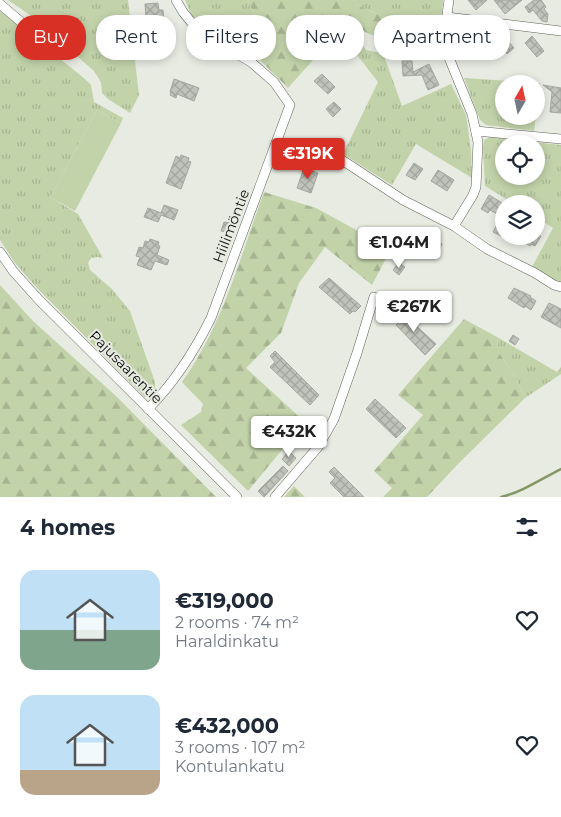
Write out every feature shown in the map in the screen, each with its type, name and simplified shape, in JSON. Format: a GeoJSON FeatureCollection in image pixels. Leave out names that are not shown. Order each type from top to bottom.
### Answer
{"type":"FeatureCollection","features":[{"type":"Feature","properties":{"kind":"street","name":"Hiilimöntie"},"geometry":{"type":"LineString","coordinates":[[148,408],[160,397],[198,343],[211,318],[290,105],[274,82],[251,62],[200,33],[176,0]]}},
{"type":"Feature","properties":{"kind":"street"},"geometry":{"type":"LineString","coordinates":[[447,15],[449,0]]}},
{"type":"Feature","properties":{"kind":"street"},"geometry":{"type":"LineString","coordinates":[[0,4],[15,17]]}},
{"type":"Feature","properties":{"kind":"street"},"geometry":{"type":"LineString","coordinates":[[510,24],[561,30]]}},
{"type":"Feature","properties":{"kind":"street"},"geometry":{"type":"LineString","coordinates":[[450,60],[472,114],[476,131],[478,170],[473,195],[454,226]]}},
{"type":"Feature","properties":{"kind":"street"},"geometry":{"type":"LineString","coordinates":[[476,131],[561,139]]}},
{"type":"Feature","properties":{"kind":"street"},"geometry":{"type":"LineString","coordinates":[[342,160],[403,200],[454,226],[500,256],[561,287]]}},
{"type":"Feature","properties":{"kind":"street","name":"Pajusaarentie"},"geometry":{"type":"LineString","coordinates":[[0,252],[13,271],[39,300],[237,497]]}},
{"type":"Feature","properties":{"kind":"street"},"geometry":{"type":"LineString","coordinates":[[275,497],[318,447],[334,419],[358,354],[374,297]]}},
{"type":"Feature","properties":{"kind":"green space"},"geometry":{"type":"Polygon","coordinates":[[[8,0],[128,0],[130,15],[96,15],[96,60],[135,60],[139,95],[130,113],[102,93],[101,82],[94,71],[81,60],[86,60],[86,15],[30,15],[8,0]]]}},
{"type":"Feature","properties":{"kind":"green space"},"geometry":{"type":"Polygon","coordinates":[[[185,0],[247,0],[255,15],[192,15],[185,0]]]}},
{"type":"Feature","properties":{"kind":"green space"},"geometry":{"type":"Polygon","coordinates":[[[247,0],[353,0],[357,5],[379,15],[374,15],[374,35],[364,31],[364,15],[286,15],[286,60],[313,60],[288,88],[261,61],[276,60],[276,15],[255,15],[247,0]]]}},
{"type":"Feature","properties":{"kind":"green space"},"geometry":{"type":"Polygon","coordinates":[[[353,0],[443,0],[442,15],[379,15],[357,5],[353,0]]]}},
{"type":"Feature","properties":{"kind":"green space"},"geometry":{"type":"Polygon","coordinates":[[[0,12],[15,22],[15,60],[62,60],[91,85],[94,102],[123,118],[121,123],[97,110],[50,197],[78,214],[103,258],[91,258],[88,263],[90,270],[112,289],[130,311],[155,382],[155,392],[151,397],[145,397],[37,288],[15,263],[0,240],[0,12]]]}},
{"type":"Feature","properties":{"kind":"green space"},"geometry":{"type":"Polygon","coordinates":[[[364,47],[366,50],[374,52],[374,60],[385,60],[402,106],[451,84],[466,115],[471,150],[472,178],[416,144],[392,185],[343,154],[378,82],[361,60],[364,60],[364,47]]]}},
{"type":"Feature","properties":{"kind":"green space"},"geometry":{"type":"Polygon","coordinates":[[[464,78],[495,80],[495,125],[535,125],[534,131],[486,125],[480,120],[464,78]]]}},
{"type":"Feature","properties":{"kind":"green space"},"geometry":{"type":"Polygon","coordinates":[[[97,110],[121,123],[75,211],[50,197],[97,110]]]}},
{"type":"Feature","properties":{"kind":"green space"},"geometry":{"type":"Polygon","coordinates":[[[490,137],[495,138],[495,185],[545,185],[545,143],[561,145],[561,283],[532,267],[553,228],[545,223],[545,195],[500,195],[485,186],[484,140],[490,137]]]}},
{"type":"Feature","properties":{"kind":"green space"},"geometry":{"type":"Polygon","coordinates":[[[264,192],[316,208],[391,249],[372,285],[325,247],[299,283],[281,333],[246,368],[305,422],[248,491],[181,425],[201,412],[203,404],[182,382],[196,361],[219,314],[264,192]]]}},
{"type":"Feature","properties":{"kind":"green space"},"geometry":{"type":"Polygon","coordinates":[[[0,285],[33,321],[116,396],[216,497],[0,497],[0,285]]]}},
{"type":"Feature","properties":{"kind":"green space"},"geometry":{"type":"Polygon","coordinates":[[[464,319],[497,337],[498,351],[514,375],[525,398],[427,497],[383,497],[392,488],[374,471],[423,415],[398,395],[464,319]]]}},
{"type":"Feature","properties":{"kind":"green space"},"geometry":{"type":"Polygon","coordinates":[[[497,337],[557,372],[561,367],[561,374],[525,398],[514,375],[498,351],[497,337]]]}},
{"type":"Feature","properties":{"kind":"green space"},"geometry":{"type":"Polygon","coordinates":[[[294,486],[305,497],[284,497],[294,486]]]}},
{"type":"Feature","properties":{"kind":"building"},"geometry":{"type":"Polygon","coordinates":[[[468,0],[487,0],[476,10],[468,0]]]}},
{"type":"Feature","properties":{"kind":"building"},"geometry":{"type":"Polygon","coordinates":[[[494,0],[522,0],[505,14],[494,0]]]}},
{"type":"Feature","properties":{"kind":"building"},"geometry":{"type":"Polygon","coordinates":[[[534,0],[541,0],[546,7],[544,9],[548,14],[547,22],[542,21],[533,10],[529,13],[525,7],[534,0]]]}},
{"type":"Feature","properties":{"kind":"building"},"geometry":{"type":"Polygon","coordinates":[[[158,3],[159,10],[163,10],[163,15],[146,15],[145,4],[158,3]]]}},
{"type":"Feature","properties":{"kind":"building"},"geometry":{"type":"Polygon","coordinates":[[[532,36],[544,51],[537,57],[525,43],[532,36]]]}},
{"type":"Feature","properties":{"kind":"building"},"geometry":{"type":"Polygon","coordinates":[[[510,43],[514,48],[510,51],[510,43]]]}},
{"type":"Feature","properties":{"kind":"building"},"geometry":{"type":"Polygon","coordinates":[[[402,61],[412,61],[413,72],[429,64],[439,85],[428,90],[422,75],[403,76],[402,61]]]}},
{"type":"Feature","properties":{"kind":"building"},"geometry":{"type":"Polygon","coordinates":[[[322,74],[335,87],[328,94],[314,81],[322,74]]]}},
{"type":"Feature","properties":{"kind":"building"},"geometry":{"type":"Polygon","coordinates":[[[174,79],[199,88],[194,101],[177,94],[176,98],[170,95],[174,79]]]}},
{"type":"Feature","properties":{"kind":"building"},"geometry":{"type":"Polygon","coordinates":[[[545,85],[561,88],[561,113],[550,112],[552,92],[545,85]]]}},
{"type":"Feature","properties":{"kind":"building"},"geometry":{"type":"Polygon","coordinates":[[[334,102],[341,109],[333,117],[326,109],[334,102]]]}},
{"type":"Feature","properties":{"kind":"building"},"geometry":{"type":"Polygon","coordinates":[[[181,155],[189,158],[188,161],[191,162],[181,189],[166,183],[176,156],[180,158],[181,155]]]}},
{"type":"Feature","properties":{"kind":"building"},"geometry":{"type":"Polygon","coordinates":[[[414,163],[423,169],[415,180],[406,175],[414,163]]]}},
{"type":"Feature","properties":{"kind":"building"},"geometry":{"type":"Polygon","coordinates":[[[304,168],[318,173],[311,193],[297,188],[304,168]]]}},
{"type":"Feature","properties":{"kind":"building"},"geometry":{"type":"Polygon","coordinates":[[[438,170],[454,180],[447,191],[431,181],[438,170]]]}},
{"type":"Feature","properties":{"kind":"building"},"geometry":{"type":"Polygon","coordinates":[[[489,195],[495,199],[495,213],[490,210],[488,213],[481,209],[489,195]]]}},
{"type":"Feature","properties":{"kind":"building"},"geometry":{"type":"Polygon","coordinates":[[[164,205],[178,210],[174,220],[161,215],[158,222],[144,217],[148,208],[161,213],[164,205]]]}},
{"type":"Feature","properties":{"kind":"building"},"geometry":{"type":"Polygon","coordinates":[[[224,222],[231,223],[229,232],[221,231],[224,222]]]}},
{"type":"Feature","properties":{"kind":"building"},"geometry":{"type":"Polygon","coordinates":[[[422,233],[442,244],[437,254],[416,242],[422,233]]]}},
{"type":"Feature","properties":{"kind":"building"},"geometry":{"type":"Polygon","coordinates":[[[150,239],[159,242],[158,245],[160,246],[157,255],[169,260],[167,265],[155,261],[151,270],[137,265],[140,257],[136,256],[139,247],[143,248],[145,241],[149,242],[150,239]]]}},
{"type":"Feature","properties":{"kind":"building"},"geometry":{"type":"Polygon","coordinates":[[[399,263],[405,267],[399,275],[393,270],[399,263]]]}},
{"type":"Feature","properties":{"kind":"building"},"geometry":{"type":"Polygon","coordinates":[[[329,278],[361,306],[355,312],[353,311],[350,314],[319,287],[329,278]]]}},
{"type":"Feature","properties":{"kind":"building"},"geometry":{"type":"Polygon","coordinates":[[[514,288],[531,296],[536,301],[531,310],[508,298],[514,288]]]}},
{"type":"Feature","properties":{"kind":"building"},"geometry":{"type":"Polygon","coordinates":[[[549,303],[561,309],[561,328],[541,317],[549,303]]]}},
{"type":"Feature","properties":{"kind":"building"},"geometry":{"type":"Polygon","coordinates":[[[399,310],[436,344],[425,355],[396,325],[400,321],[394,315],[399,310]]]}},
{"type":"Feature","properties":{"kind":"building"},"geometry":{"type":"Polygon","coordinates":[[[513,335],[519,339],[515,345],[509,341],[513,335]]]}},
{"type":"Feature","properties":{"kind":"building"},"geometry":{"type":"Polygon","coordinates":[[[275,351],[319,395],[310,405],[270,367],[275,362],[270,356],[275,351]]]}},
{"type":"Feature","properties":{"kind":"building"},"geometry":{"type":"Polygon","coordinates":[[[375,399],[406,428],[396,438],[366,409],[375,399]]]}},
{"type":"Feature","properties":{"kind":"building"},"geometry":{"type":"Polygon","coordinates":[[[289,451],[296,458],[289,466],[282,459],[289,451]]]}},
{"type":"Feature","properties":{"kind":"building"},"geometry":{"type":"Polygon","coordinates":[[[283,466],[288,471],[264,497],[258,491],[283,466]]]}},
{"type":"Feature","properties":{"kind":"building"},"geometry":{"type":"Polygon","coordinates":[[[334,467],[364,497],[344,497],[330,483],[335,478],[329,472],[334,467]]]}},
{"type":"Feature","properties":{"kind":"waterway"},"geometry":{"type":"LineString","coordinates":[[501,497],[524,489],[561,469]]}}]}
